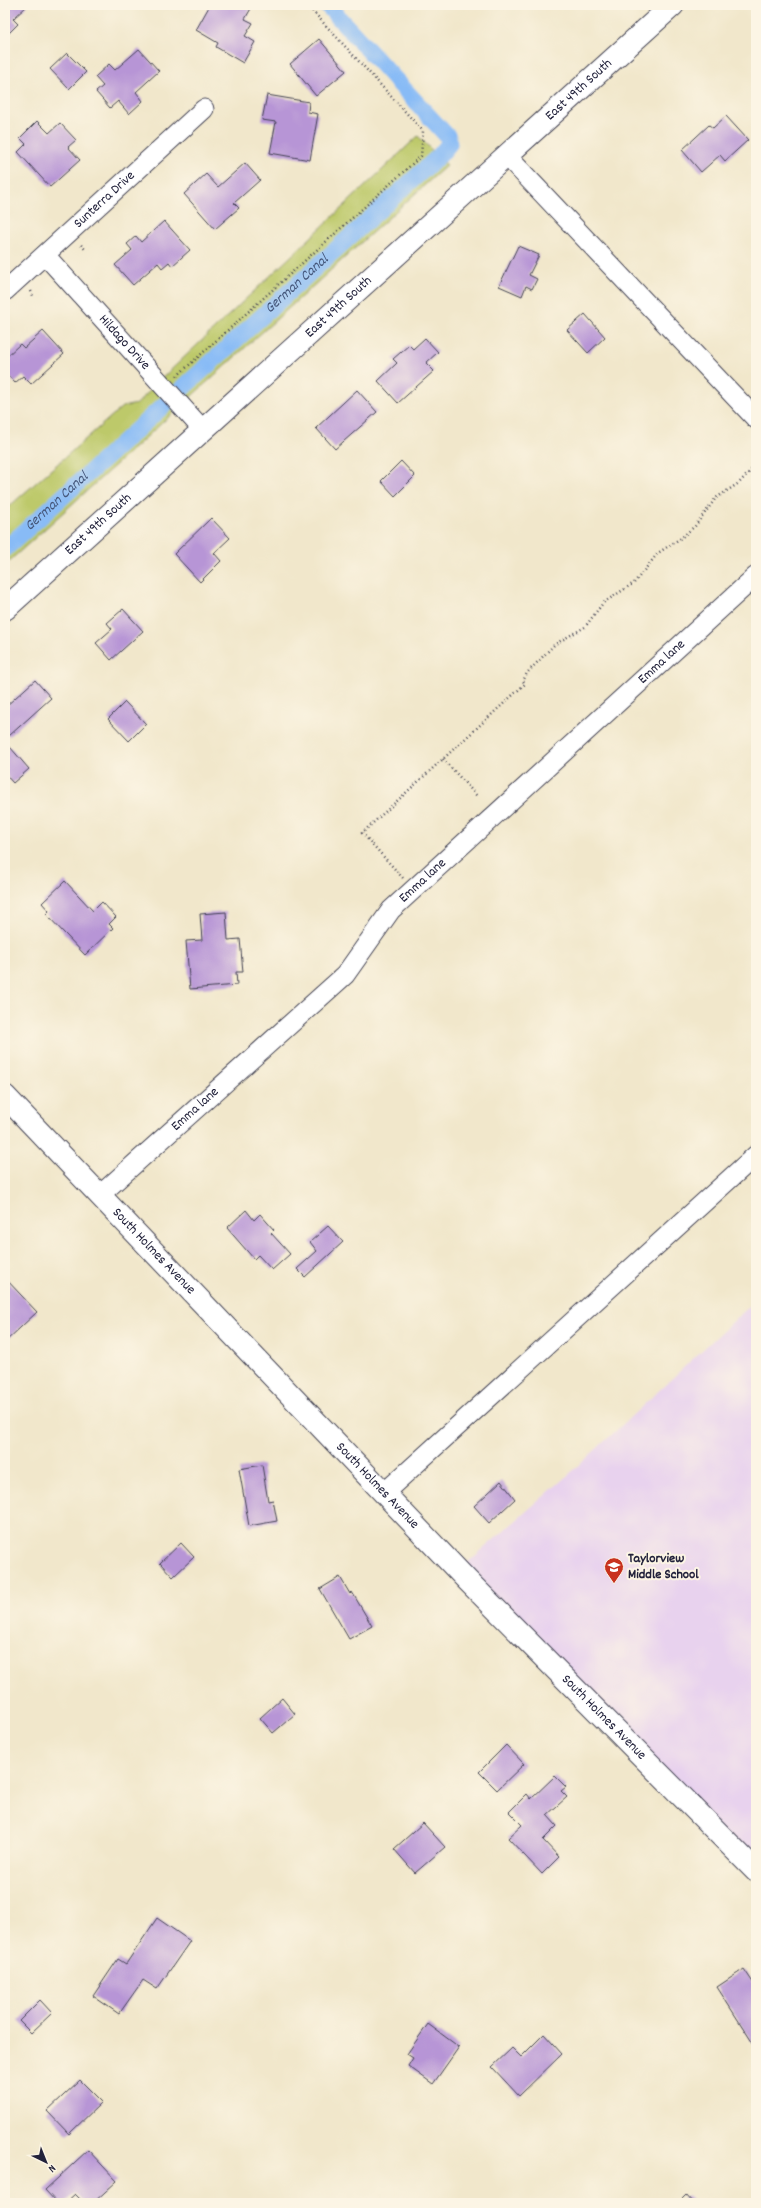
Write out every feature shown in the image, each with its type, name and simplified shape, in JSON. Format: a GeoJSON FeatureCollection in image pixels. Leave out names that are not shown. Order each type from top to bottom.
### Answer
{"type":"FeatureCollection","features":[{"type":"Feature","properties":{"kind":"street","name":"East 49th South"},"geometry":{"type":"LineString","coordinates":[[5,609],[673,5]]}},
{"type":"Feature","properties":{"kind":"street","name":"Sunterra Drive"},"geometry":{"type":"LineString","coordinates":[[5,291],[204,109]]}},
{"type":"Feature","properties":{"kind":"street"},"geometry":{"type":"LineString","coordinates":[[506,155],[756,419]]}},
{"type":"Feature","properties":{"kind":"street","name":"Hildago Drive"},"geometry":{"type":"LineString","coordinates":[[45,255],[202,430]]}},
{"type":"Feature","properties":{"kind":"street","name":"Emma lane"},"geometry":{"type":"LineString","coordinates":[[100,1195],[345,975],[391,910],[756,576]]}},
{"type":"Feature","properties":{"kind":"street","name":"South Holmes Avenue"},"geometry":{"type":"LineString","coordinates":[[5,1096],[467,1580],[756,1871]]}},
{"type":"Feature","properties":{"kind":"street"},"geometry":{"type":"LineString","coordinates":[[384,1493],[756,1155]]}},
{"type":"Feature","properties":{"kind":"path"},"geometry":{"type":"LineString","coordinates":[[164,388],[421,156],[423,131],[307,5]]}},
{"type":"Feature","properties":{"kind":"path"},"geometry":{"type":"LineString","coordinates":[[81,246],[86,250]]}},
{"type":"Feature","properties":{"kind":"path"},"geometry":{"type":"LineString","coordinates":[[31,290],[34,298]]}},
{"type":"Feature","properties":{"kind":"path"},"geometry":{"type":"LineString","coordinates":[[407,883],[362,833],[525,684],[522,681],[527,673],[555,644],[585,627],[604,603],[634,583],[658,553],[681,538],[695,526],[716,498],[739,483],[756,465]]}},
{"type":"Feature","properties":{"kind":"path"},"geometry":{"type":"LineString","coordinates":[[443,759],[477,796]]}},
{"type":"Feature","properties":{"kind":"shaded area","name":"Taylorview Middle School"},"geometry":{"type":"Polygon","coordinates":[[[756,1300],[756,1871],[458,1571],[575,1469],[756,1300]]]}},
{"type":"Feature","properties":{"kind":"green space"},"geometry":{"type":"Polygon","coordinates":[[[418,136],[447,165],[5,565],[5,510],[122,407],[137,404],[158,382],[418,136]]]}},
{"type":"Feature","properties":{"kind":"building"},"geometry":{"type":"Polygon","coordinates":[[[5,5],[28,5],[13,19],[18,24],[5,37],[5,5]]]}},
{"type":"Feature","properties":{"kind":"building"},"geometry":{"type":"Polygon","coordinates":[[[210,5],[253,5],[245,19],[253,23],[245,36],[255,42],[243,63],[216,47],[218,43],[196,30],[210,5]]]}},
{"type":"Feature","properties":{"kind":"building"},"geometry":{"type":"Polygon","coordinates":[[[319,39],[346,71],[316,96],[290,64],[319,39]]]}},
{"type":"Feature","properties":{"kind":"building"},"geometry":{"type":"Polygon","coordinates":[[[139,49],[159,71],[136,92],[143,101],[129,114],[118,101],[110,108],[96,92],[103,86],[95,77],[109,64],[115,70],[139,49]]]}},
{"type":"Feature","properties":{"kind":"building"},"geometry":{"type":"Polygon","coordinates":[[[67,53],[86,72],[69,89],[50,69],[67,53]]]}},
{"type":"Feature","properties":{"kind":"building"},"geometry":{"type":"Polygon","coordinates":[[[267,95],[309,102],[308,112],[318,114],[310,160],[270,153],[276,122],[262,120],[267,95]]]}},
{"type":"Feature","properties":{"kind":"building"},"geometry":{"type":"Polygon","coordinates":[[[726,116],[748,140],[725,161],[720,155],[701,172],[682,150],[709,125],[713,128],[726,116]]]}},
{"type":"Feature","properties":{"kind":"building"},"geometry":{"type":"Polygon","coordinates":[[[37,121],[49,133],[60,123],[76,140],[68,147],[80,160],[50,187],[18,152],[26,144],[20,138],[37,121]]]}},
{"type":"Feature","properties":{"kind":"building"},"geometry":{"type":"Polygon","coordinates":[[[245,163],[260,180],[234,203],[239,208],[215,229],[184,194],[206,174],[218,187],[245,163]]]}},
{"type":"Feature","properties":{"kind":"building"},"geometry":{"type":"Polygon","coordinates":[[[164,221],[190,250],[172,266],[169,262],[162,268],[158,263],[133,285],[115,265],[132,250],[127,244],[136,236],[141,242],[164,221]]]}},
{"type":"Feature","properties":{"kind":"building"},"geometry":{"type":"Polygon","coordinates":[[[518,246],[539,255],[529,275],[537,279],[532,289],[526,286],[522,296],[499,286],[518,246]]]}},
{"type":"Feature","properties":{"kind":"building"},"geometry":{"type":"Polygon","coordinates":[[[585,314],[605,337],[588,353],[567,330],[585,314]]]}},
{"type":"Feature","properties":{"kind":"building"},"geometry":{"type":"Polygon","coordinates":[[[43,331],[64,354],[31,384],[23,376],[15,383],[5,372],[5,358],[20,344],[24,348],[43,331]]]}},
{"type":"Feature","properties":{"kind":"building"},"geometry":{"type":"Polygon","coordinates":[[[425,338],[438,352],[426,363],[434,371],[398,403],[378,381],[397,363],[393,359],[409,345],[413,349],[425,338]]]}},
{"type":"Feature","properties":{"kind":"building"},"geometry":{"type":"Polygon","coordinates":[[[357,390],[377,412],[335,449],[316,428],[357,390]]]}},
{"type":"Feature","properties":{"kind":"building"},"geometry":{"type":"Polygon","coordinates":[[[401,461],[415,476],[395,496],[381,481],[401,461]]]}},
{"type":"Feature","properties":{"kind":"building"},"geometry":{"type":"Polygon","coordinates":[[[211,518],[230,538],[214,553],[221,561],[200,582],[174,554],[211,518]]]}},
{"type":"Feature","properties":{"kind":"building"},"geometry":{"type":"Polygon","coordinates":[[[123,609],[143,631],[111,660],[96,643],[112,629],[107,623],[123,609]]]}},
{"type":"Feature","properties":{"kind":"building"},"geometry":{"type":"Polygon","coordinates":[[[35,680],[51,698],[9,736],[5,732],[5,707],[35,680]]]}},
{"type":"Feature","properties":{"kind":"building"},"geometry":{"type":"Polygon","coordinates":[[[125,702],[146,724],[129,741],[108,719],[125,702]]]}},
{"type":"Feature","properties":{"kind":"building"},"geometry":{"type":"Polygon","coordinates":[[[10,747],[29,769],[13,783],[5,774],[5,751],[10,747]]]}},
{"type":"Feature","properties":{"kind":"building"},"geometry":{"type":"Polygon","coordinates":[[[65,881],[93,911],[102,902],[116,917],[109,924],[113,928],[85,955],[46,914],[49,911],[42,903],[65,881]]]}},
{"type":"Feature","properties":{"kind":"building"},"geometry":{"type":"Polygon","coordinates":[[[226,912],[228,940],[240,939],[243,972],[236,972],[237,985],[190,989],[186,941],[202,940],[200,914],[226,912]]]}},
{"type":"Feature","properties":{"kind":"building"},"geometry":{"type":"Polygon","coordinates":[[[246,1210],[254,1220],[260,1214],[274,1230],[271,1233],[290,1254],[272,1270],[258,1255],[254,1259],[227,1228],[246,1210]]]}},
{"type":"Feature","properties":{"kind":"building"},"geometry":{"type":"Polygon","coordinates":[[[328,1226],[343,1242],[305,1277],[297,1269],[317,1251],[310,1242],[328,1226]]]}},
{"type":"Feature","properties":{"kind":"building"},"geometry":{"type":"Polygon","coordinates":[[[5,1278],[37,1312],[5,1342],[5,1278]]]}},
{"type":"Feature","properties":{"kind":"building"},"geometry":{"type":"Polygon","coordinates":[[[262,1465],[268,1501],[273,1500],[277,1521],[249,1526],[239,1469],[262,1465]]]}},
{"type":"Feature","properties":{"kind":"building"},"geometry":{"type":"Polygon","coordinates":[[[501,1481],[515,1499],[489,1523],[474,1506],[501,1481]]]}},
{"type":"Feature","properties":{"kind":"building"},"geometry":{"type":"Polygon","coordinates":[[[181,1543],[194,1557],[173,1577],[160,1563],[181,1543]]]}},
{"type":"Feature","properties":{"kind":"building"},"geometry":{"type":"Polygon","coordinates":[[[340,1577],[350,1594],[352,1592],[372,1626],[349,1639],[320,1589],[340,1577]]]}},
{"type":"Feature","properties":{"kind":"building"},"geometry":{"type":"Polygon","coordinates":[[[282,1698],[295,1714],[273,1733],[260,1718],[282,1698]]]}},
{"type":"Feature","properties":{"kind":"building"},"geometry":{"type":"Polygon","coordinates":[[[506,1745],[524,1764],[497,1790],[479,1772],[506,1745]]]}},
{"type":"Feature","properties":{"kind":"building"},"geometry":{"type":"Polygon","coordinates":[[[555,1776],[566,1787],[561,1791],[567,1797],[547,1815],[557,1826],[543,1840],[559,1857],[542,1874],[508,1838],[522,1825],[509,1812],[527,1794],[531,1799],[555,1776]]]}},
{"type":"Feature","properties":{"kind":"building"},"geometry":{"type":"Polygon","coordinates":[[[423,1823],[445,1847],[415,1873],[394,1849],[423,1823]]]}},
{"type":"Feature","properties":{"kind":"building"},"geometry":{"type":"Polygon","coordinates":[[[157,1918],[190,1941],[157,1989],[143,1980],[119,2014],[93,1996],[118,1959],[126,1964],[157,1918]]]}},
{"type":"Feature","properties":{"kind":"building"},"geometry":{"type":"Polygon","coordinates":[[[744,1969],[756,1987],[756,2048],[717,1987],[744,1969]]]}},
{"type":"Feature","properties":{"kind":"building"},"geometry":{"type":"Polygon","coordinates":[[[40,2000],[52,2013],[31,2033],[19,2021],[40,2000]]]}},
{"type":"Feature","properties":{"kind":"building"},"geometry":{"type":"Polygon","coordinates":[[[428,2024],[459,2047],[433,2084],[408,2066],[413,2058],[407,2054],[428,2024]]]}},
{"type":"Feature","properties":{"kind":"building"},"geometry":{"type":"Polygon","coordinates":[[[544,2034],[562,2054],[519,2096],[492,2067],[512,2048],[521,2057],[544,2034]]]}},
{"type":"Feature","properties":{"kind":"building"},"geometry":{"type":"Polygon","coordinates":[[[80,2080],[102,2102],[69,2134],[47,2111],[80,2080]]]}},
{"type":"Feature","properties":{"kind":"building"},"geometry":{"type":"Polygon","coordinates":[[[88,2150],[117,2181],[93,2203],[84,2203],[75,2194],[65,2203],[57,2203],[45,2190],[88,2150]]]}},
{"type":"Feature","properties":{"kind":"building"},"geometry":{"type":"Polygon","coordinates":[[[686,2195],[693,2203],[678,2203],[686,2195]]]}},
{"type":"Feature","properties":{"kind":"waterway","name":"German Canal"},"geometry":{"type":"LineString","coordinates":[[5,549],[439,156],[449,144],[448,137],[327,5]]}},
{"type":"Feature","properties":{"kind":"place","name":"Taylorview Middle School"},"geometry":{"type":"Point","coordinates":[614,1584]}}]}
